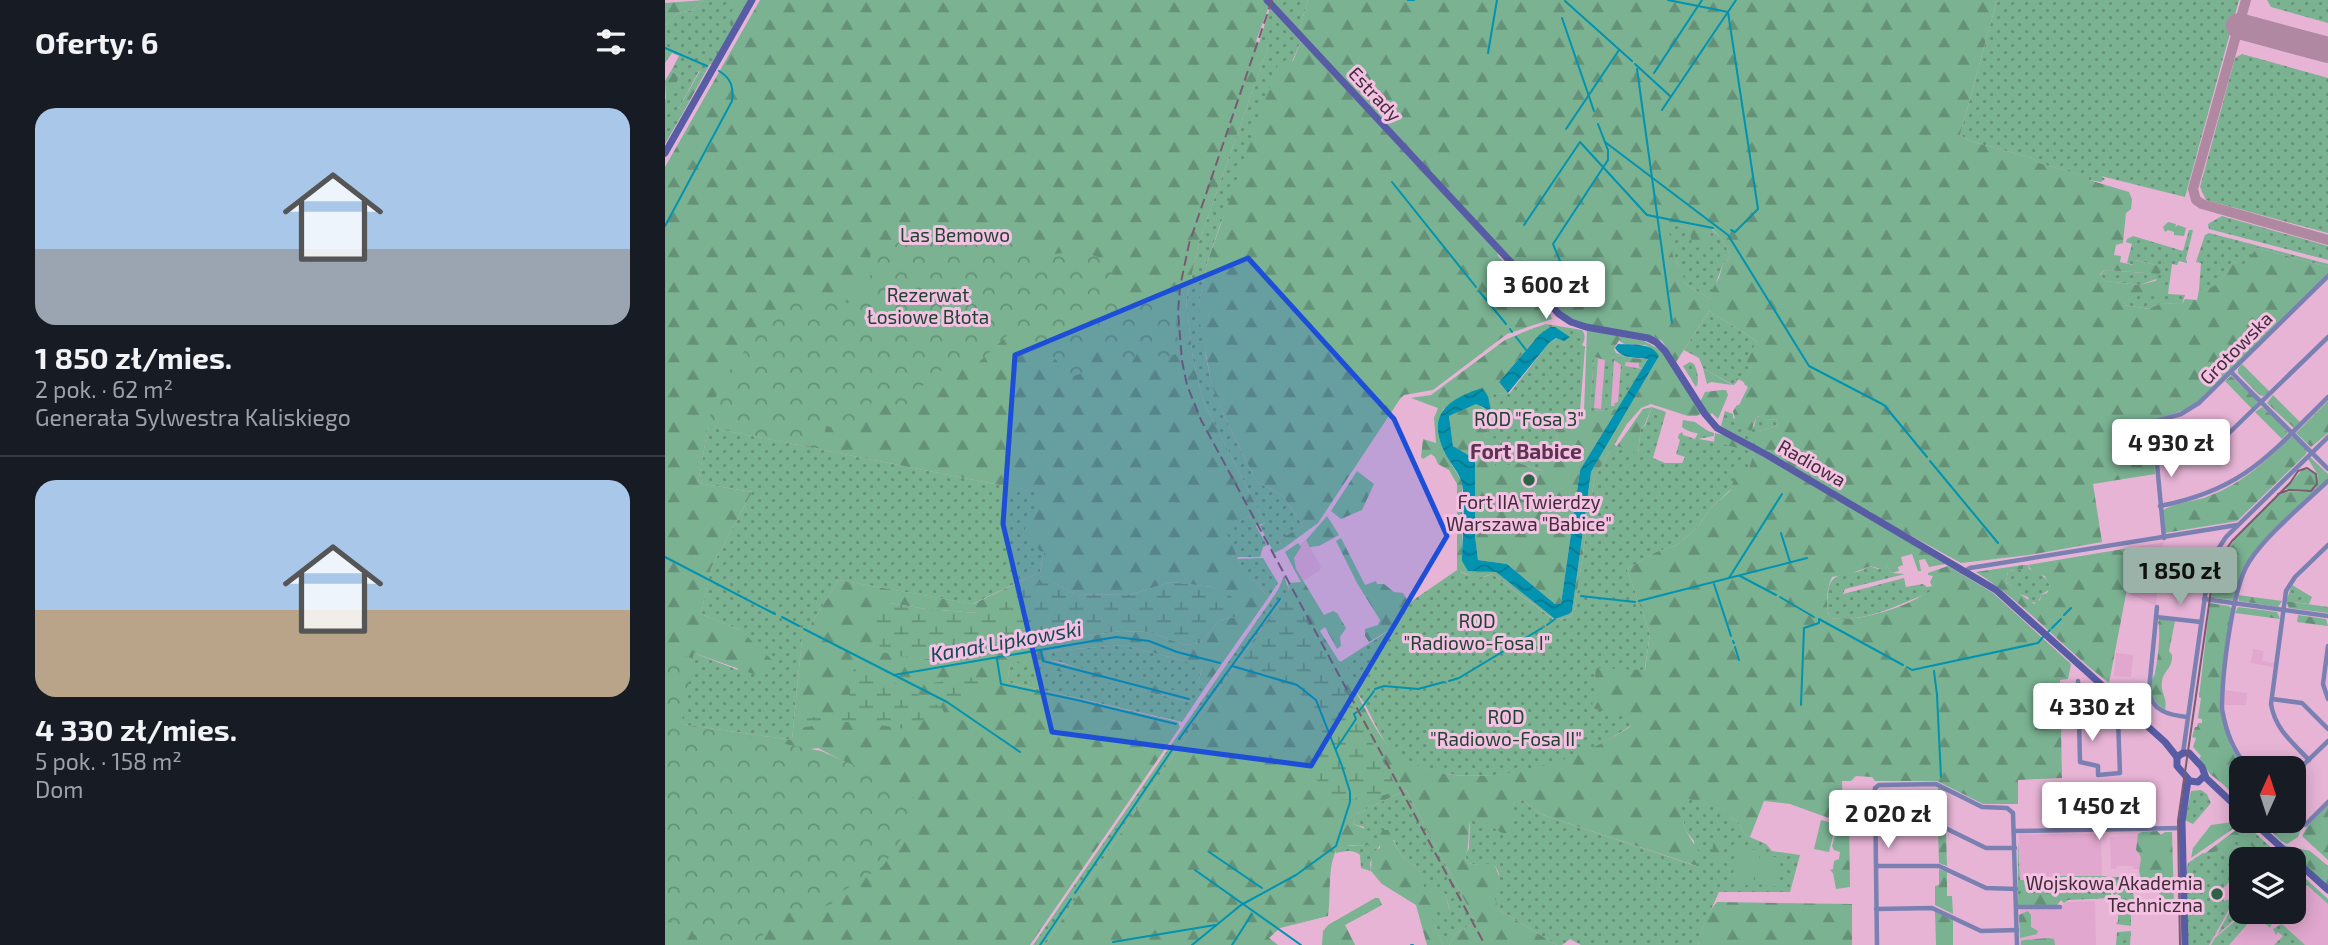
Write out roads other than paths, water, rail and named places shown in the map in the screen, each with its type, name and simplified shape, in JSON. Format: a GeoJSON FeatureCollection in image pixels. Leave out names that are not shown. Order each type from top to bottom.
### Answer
{"type":"FeatureCollection","features":[{"type":"Feature","properties":{"kind":"main road"},"geometry":{"type":"LineString","coordinates":[[665,153],[752,0]]}},
{"type":"Feature","properties":{"kind":"main road","name":"Estrady"},"geometry":{"type":"LineString","coordinates":[[1267,0],[1461,210]]}},
{"type":"Feature","properties":{"kind":"main road","name":"Radiowa"},"geometry":{"type":"LineString","coordinates":[[1461,210],[1563,318],[1586,327],[1648,338],[1659,344],[1717,428],[1774,458],[1996,590],[2168,744],[2182,750]]}},
{"type":"Feature","properties":{"kind":"main road"},"geometry":{"type":"LineString","coordinates":[[2185,945],[2182,828],[2185,802],[2197,780],[2202,767],[2182,750],[2177,766],[2197,780],[2223,796],[2229,801]]}},
{"type":"Feature","properties":{"kind":"main road"},"geometry":{"type":"LineString","coordinates":[[2265,833],[2281,847]]}},
{"type":"Feature","properties":{"kind":"main road"},"geometry":{"type":"LineString","coordinates":[[2306,870],[2328,890]]}},
{"type":"Feature","properties":{"kind":"street","name":"Grotowska"},"geometry":{"type":"LineString","coordinates":[[2157,463],[2153,423],[2190,409],[2207,397],[2328,276]]}},
{"type":"Feature","properties":{"kind":"street"},"geometry":{"type":"LineString","coordinates":[[2164,537],[2157,463],[2189,456],[2227,435],[2328,337]]}},
{"type":"Feature","properties":{"kind":"street"},"geometry":{"type":"LineString","coordinates":[[2232,373],[2263,401],[2328,469]]}},
{"type":"Feature","properties":{"kind":"street"},"geometry":{"type":"LineString","coordinates":[[2160,506],[2204,496],[2238,479],[2269,455],[2328,397]]}},
{"type":"Feature","properties":{"kind":"street"},"geometry":{"type":"LineString","coordinates":[[2168,744],[2182,750],[2211,565],[2227,537],[2328,437]]}},
{"type":"Feature","properties":{"kind":"street"},"geometry":{"type":"LineString","coordinates":[[2239,756],[2225,727],[2222,709],[2234,603],[2243,571],[2256,551],[2328,481]]}},
{"type":"Feature","properties":{"kind":"street"},"geometry":{"type":"LineString","coordinates":[[1965,571],[1970,568],[2238,525]]}},
{"type":"Feature","properties":{"kind":"street"},"geometry":{"type":"LineString","coordinates":[[2215,529],[2221,530],[2227,537]]}},
{"type":"Feature","properties":{"kind":"street"},"geometry":{"type":"LineString","coordinates":[[2328,545],[2288,586],[2272,699],[2273,718],[2280,731],[2309,760],[2328,741]]}},
{"type":"Feature","properties":{"kind":"street"},"geometry":{"type":"LineString","coordinates":[[2204,599],[2328,616]]}},
{"type":"Feature","properties":{"kind":"street"},"geometry":{"type":"LineString","coordinates":[[2157,607],[2150,698],[2164,713],[2187,717]]}},
{"type":"Feature","properties":{"kind":"street"},"geometry":{"type":"LineString","coordinates":[[2155,617],[2201,622]]}},
{"type":"Feature","properties":{"kind":"street"},"geometry":{"type":"LineString","coordinates":[[2328,646],[2323,684],[2328,699]]}},
{"type":"Feature","properties":{"kind":"street"},"geometry":{"type":"LineString","coordinates":[[2078,681],[2080,762],[2098,766],[2098,775],[2120,774],[2118,720]]}},
{"type":"Feature","properties":{"kind":"street"},"geometry":{"type":"LineString","coordinates":[[2122,704],[2135,689],[2149,690]]}},
{"type":"Feature","properties":{"kind":"street"},"geometry":{"type":"LineString","coordinates":[[2272,699],[2302,703],[2328,729]]}},
{"type":"Feature","properties":{"kind":"street"},"geometry":{"type":"LineString","coordinates":[[1877,945],[1874,791],[1879,785],[1936,784],[1982,807],[2003,807],[2013,813],[2017,945]]}},
{"type":"Feature","properties":{"kind":"street"},"geometry":{"type":"LineString","coordinates":[[2307,823],[2328,802]]}},
{"type":"Feature","properties":{"kind":"street"},"geometry":{"type":"LineString","coordinates":[[1875,825],[1938,825],[1986,848],[2015,848]]}},
{"type":"Feature","properties":{"kind":"street"},"geometry":{"type":"LineString","coordinates":[[2014,831],[2182,828]]}},
{"type":"Feature","properties":{"kind":"street"},"geometry":{"type":"LineString","coordinates":[[1876,866],[1939,866],[1986,888],[2016,889]]}},
{"type":"Feature","properties":{"kind":"street"},"geometry":{"type":"LineString","coordinates":[[2016,907],[2060,906]]}},
{"type":"Feature","properties":{"kind":"street"},"geometry":{"type":"LineString","coordinates":[[1876,909],[1932,908],[1981,931],[2017,930]]}},
{"type":"Feature","properties":{"kind":"water"},"geometry":{"type":"Polygon","coordinates":[[[1550,327],[1555,327],[1570,337],[1564,341],[1556,338],[1549,343],[1508,393],[1499,382],[1539,335],[1550,327]]]}},
{"type":"Feature","properties":{"kind":"water"},"geometry":{"type":"Polygon","coordinates":[[[1618,344],[1646,346],[1659,356],[1591,472],[1572,611],[1555,619],[1496,572],[1468,571],[1462,561],[1462,484],[1440,441],[1439,420],[1449,404],[1458,398],[1482,388],[1488,396],[1491,411],[1476,404],[1449,416],[1453,446],[1475,459],[1475,536],[1478,560],[1507,564],[1555,604],[1561,604],[1580,470],[1648,359],[1630,357],[1618,352],[1615,348],[1618,344]]]}},
{"type":"Feature","properties":{"kind":"waterway"},"geometry":{"type":"LineString","coordinates":[[1408,0],[1414,0]]}},
{"type":"Feature","properties":{"kind":"waterway"},"geometry":{"type":"LineString","coordinates":[[1488,53],[1497,0]]}},
{"type":"Feature","properties":{"kind":"waterway"},"geometry":{"type":"LineString","coordinates":[[1668,0],[1728,12],[1758,209],[1735,232],[1731,230]]}},
{"type":"Feature","properties":{"kind":"waterway"},"geometry":{"type":"LineString","coordinates":[[1654,73],[1702,0]]}},
{"type":"Feature","properties":{"kind":"waterway"},"geometry":{"type":"LineString","coordinates":[[1662,110],[1736,0]]}},
{"type":"Feature","properties":{"kind":"waterway"},"geometry":{"type":"LineString","coordinates":[[1565,1],[1632,61]]}},
{"type":"Feature","properties":{"kind":"waterway"},"geometry":{"type":"LineString","coordinates":[[1562,18],[1594,111]]}},
{"type":"Feature","properties":{"kind":"waterway","name":"Kanał Lipkowski"},"geometry":{"type":"LineString","coordinates":[[665,48],[707,66]]}},
{"type":"Feature","properties":{"kind":"waterway"},"geometry":{"type":"LineString","coordinates":[[1566,129],[1619,50]]}},
{"type":"Feature","properties":{"kind":"waterway"},"geometry":{"type":"LineString","coordinates":[[1635,64],[1670,96]]}},
{"type":"Feature","properties":{"kind":"waterway"},"geometry":{"type":"LineString","coordinates":[[1637,69],[1672,323]]}},
{"type":"Feature","properties":{"kind":"waterway","name":"Kanał Lipkowski"},"geometry":{"type":"LineString","coordinates":[[665,226],[732,101],[731,83],[719,71]]}},
{"type":"Feature","properties":{"kind":"waterway"},"geometry":{"type":"LineString","coordinates":[[1576,300],[1553,244],[1608,160],[1608,150],[1598,124]]}},
{"type":"Feature","properties":{"kind":"waterway"},"geometry":{"type":"LineString","coordinates":[[1524,225],[1580,142],[1647,215],[1713,228]]}},
{"type":"Feature","properties":{"kind":"waterway"},"geometry":{"type":"LineString","coordinates":[[1605,142],[1728,235],[1809,366],[1884,405],[1927,457]]}},
{"type":"Feature","properties":{"kind":"waterway"},"geometry":{"type":"LineString","coordinates":[[1392,182],[1476,287]]}},
{"type":"Feature","properties":{"kind":"waterway"},"geometry":{"type":"LineString","coordinates":[[1479,291],[1506,324]]}},
{"type":"Feature","properties":{"kind":"waterway"},"geometry":{"type":"LineString","coordinates":[[1516,337],[1526,350]]}},
{"type":"Feature","properties":{"kind":"waterway"},"geometry":{"type":"LineString","coordinates":[[1930,461],[1998,543]]}},
{"type":"Feature","properties":{"kind":"waterway"},"geometry":{"type":"LineString","coordinates":[[1729,578],[1782,494]]}},
{"type":"Feature","properties":{"kind":"waterway"},"geometry":{"type":"LineString","coordinates":[[1781,533],[1790,562]]}},
{"type":"Feature","properties":{"kind":"waterway","name":"Kanał Lipkowski"},"geometry":{"type":"LineString","coordinates":[[665,557],[775,614]]}},
{"type":"Feature","properties":{"kind":"waterway"},"geometry":{"type":"LineString","coordinates":[[1639,601],[1807,558]]}},
{"type":"Feature","properties":{"kind":"waterway"},"geometry":{"type":"LineString","coordinates":[[1740,576],[1776,595]]}},
{"type":"Feature","properties":{"kind":"waterway"},"geometry":{"type":"LineString","coordinates":[[1714,584],[1731,636]]}},
{"type":"Feature","properties":{"kind":"waterway"},"geometry":{"type":"LineString","coordinates":[[1581,596],[1635,602]]}},
{"type":"Feature","properties":{"kind":"waterway"},"geometry":{"type":"LineString","coordinates":[[1780,597],[1814,617]]}},
{"type":"Feature","properties":{"kind":"waterway","name":"Kanał Lipkowski"},"geometry":{"type":"LineString","coordinates":[[1179,739],[1280,599]]}},
{"type":"Feature","properties":{"kind":"waterway"},"geometry":{"type":"LineString","coordinates":[[2064,615],[2071,608]]}},
{"type":"Feature","properties":{"kind":"waterway","name":"Kanał Lipkowski"},"geometry":{"type":"LineString","coordinates":[[782,617],[799,626]]}},
{"type":"Feature","properties":{"kind":"waterway"},"geometry":{"type":"LineString","coordinates":[[1547,625],[1555,619]]}},
{"type":"Feature","properties":{"kind":"waterway"},"geometry":{"type":"LineString","coordinates":[[1801,705],[1804,628],[1819,623],[1819,619],[1903,665]]}},
{"type":"Feature","properties":{"kind":"waterway"},"geometry":{"type":"LineString","coordinates":[[2052,628],[2061,619]]}},
{"type":"Feature","properties":{"kind":"waterway"},"geometry":{"type":"LineString","coordinates":[[1449,681],[1459,678],[1542,628]]}},
{"type":"Feature","properties":{"kind":"waterway"},"geometry":{"type":"LineString","coordinates":[[804,629],[947,702],[1020,752]]}},
{"type":"Feature","properties":{"kind":"waterway","name":"Kanał Lipkowski"},"geometry":{"type":"LineString","coordinates":[[894,675],[1116,637],[1149,641],[1177,652],[1220,663]]}},
{"type":"Feature","properties":{"kind":"waterway"},"geometry":{"type":"LineString","coordinates":[[1907,667],[1912,670],[2038,643],[2043,637]]}},
{"type":"Feature","properties":{"kind":"waterway"},"geometry":{"type":"LineString","coordinates":[[1735,647],[1739,660]]}},
{"type":"Feature","properties":{"kind":"waterway"},"geometry":{"type":"LineString","coordinates":[[1041,650],[1043,661],[1189,699]]}},
{"type":"Feature","properties":{"kind":"waterway"},"geometry":{"type":"LineString","coordinates":[[997,659],[1001,684],[1176,724]]}},
{"type":"Feature","properties":{"kind":"waterway","name":"Kanał Lipkowski"},"geometry":{"type":"LineString","coordinates":[[1192,945],[1241,905],[1296,875],[1336,846],[1350,802],[1350,792],[1342,766],[1316,700],[1297,685],[1232,666]]}},
{"type":"Feature","properties":{"kind":"waterway"},"geometry":{"type":"LineString","coordinates":[[1934,671],[1941,777]]}},
{"type":"Feature","properties":{"kind":"waterway"},"geometry":{"type":"LineString","coordinates":[[1375,689],[1384,686],[1418,689],[1444,682]]}},
{"type":"Feature","properties":{"kind":"waterway"},"geometry":{"type":"LineString","coordinates":[[1360,710],[1374,691]]}},
{"type":"Feature","properties":{"kind":"waterway"},"geometry":{"type":"LineString","coordinates":[[1336,749],[1356,719],[1354,714],[1357,712]]}},
{"type":"Feature","properties":{"kind":"waterway"},"geometry":{"type":"LineString","coordinates":[[1075,893],[1174,747]]}},
{"type":"Feature","properties":{"kind":"waterway"},"geometry":{"type":"LineString","coordinates":[[1209,852],[1262,888]]}},
{"type":"Feature","properties":{"kind":"waterway","name":"Kanał Lipkowski"},"geometry":{"type":"LineString","coordinates":[[1195,870],[1301,945]]}},
{"type":"Feature","properties":{"kind":"waterway"},"geometry":{"type":"LineString","coordinates":[[1040,945],[1071,899]]}},
{"type":"Feature","properties":{"kind":"waterway"},"geometry":{"type":"LineString","coordinates":[[1232,945],[1252,914]]}},
{"type":"Feature","properties":{"kind":"waterway"},"geometry":{"type":"LineString","coordinates":[[1113,942],[1215,925]]}},
{"type":"Feature","properties":{"kind":"tram line"},"geometry":{"type":"LineString","coordinates":[[2180,945],[2178,821],[2213,577],[2219,560],[2232,541],[2290,483],[2298,471],[2307,468],[2316,474],[2317,484],[2311,491],[2289,490],[2278,494]]}},
{"type":"Feature","properties":{"kind":"railway"},"geometry":{"type":"LineString","coordinates":[[1272,0],[1189,244],[1178,312],[1187,385],[1201,420],[1485,945]]}},
{"type":"Feature","properties":{"kind":"place","name":"Fort IIA Twierdzy Warszawa \"Babice\""},"geometry":{"type":"Point","coordinates":[1529,480]}},
{"type":"Feature","properties":{"kind":"place","name":"Wojskowa Akademia Techniczna"},"geometry":{"type":"Point","coordinates":[2217,894]}},
{"type":"Feature","properties":{"kind":"district","name":"Fort Babice"},"geometry":{"type":"Point","coordinates":[1526,452]}},
{"type":"Feature","properties":{"kind":"park label","name":"Las Bemowo"},"geometry":{"type":"Point","coordinates":[955,235]}},
{"type":"Feature","properties":{"kind":"park label","name":"Rezerwat Łosiowe Błota"},"geometry":{"type":"Point","coordinates":[928,306]}},
{"type":"Feature","properties":{"kind":"park label","name":"ROD \"Fosa 3\""},"geometry":{"type":"Point","coordinates":[1529,419]}},
{"type":"Feature","properties":{"kind":"park label","name":"ROD \"Radiowo-Fosa I\""},"geometry":{"type":"Point","coordinates":[1477,632]}},
{"type":"Feature","properties":{"kind":"park label","name":"ROD \"Radiowo-Fosa II\""},"geometry":{"type":"Point","coordinates":[1506,728]}}]}
